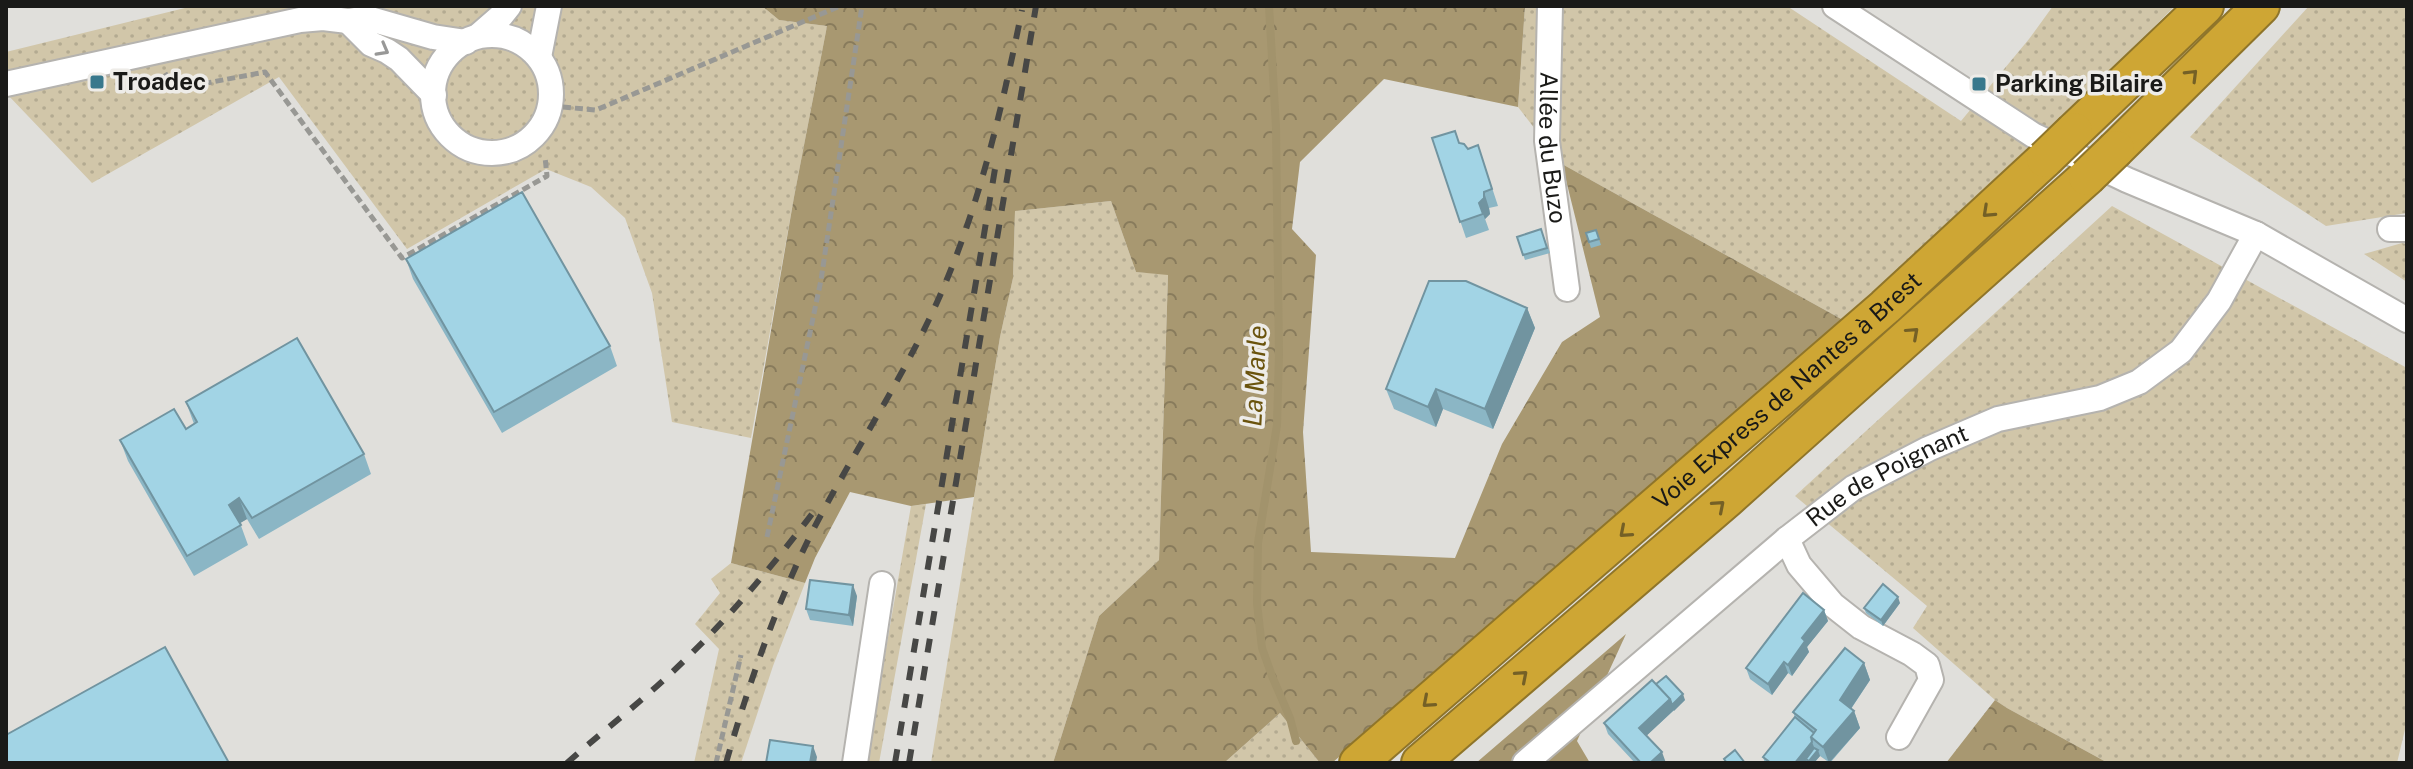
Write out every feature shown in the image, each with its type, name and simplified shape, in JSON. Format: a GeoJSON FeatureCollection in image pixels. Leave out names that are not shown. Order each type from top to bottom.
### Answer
{"type":"FeatureCollection","features":[{"type":"Feature","properties":{"kind":"highway","name":"Voie Express de Nantes à Brest"},"geometry":{"type":"LineString","coordinates":[[1358,763],[1885,307],[2205,6]]}},
{"type":"Feature","properties":{"kind":"highway","name":"Voie Express de Nantes à Brest"},"geometry":{"type":"LineString","coordinates":[[1420,763],[1728,498],[2087,177],[2261,6]]}},
{"type":"Feature","properties":{"kind":"street"},"geometry":{"type":"LineString","coordinates":[[6,84],[300,20],[323,18],[348,21],[367,18],[433,37],[472,39],[495,35],[512,38],[539,57],[550,81],[551,106],[541,129],[522,146],[499,153],[475,152],[453,139],[440,123],[433,103],[434,82],[441,64],[458,46],[472,39],[509,6]]}},
{"type":"Feature","properties":{"kind":"street"},"geometry":{"type":"LineString","coordinates":[[539,57],[549,6]]}},
{"type":"Feature","properties":{"kind":"street","name":"Allée du Buzo"},"geometry":{"type":"LineString","coordinates":[[1550,6],[1547,141],[1567,289]]}},
{"type":"Feature","properties":{"kind":"street"},"geometry":{"type":"LineString","coordinates":[[1835,6],[2033,135],[2127,180],[2256,234],[2407,320]]}},
{"type":"Feature","properties":{"kind":"street"},"geometry":{"type":"LineString","coordinates":[[348,21],[371,44],[399,59],[434,95]]}},
{"type":"Feature","properties":{"kind":"street","name":"Rue de Poignant"},"geometry":{"type":"LineString","coordinates":[[1525,763],[1787,539],[1853,488],[1928,449],[1998,419],[2100,398],[2139,382],[2181,351],[2219,301],[2256,234]]}},
{"type":"Feature","properties":{"kind":"street"},"geometry":{"type":"LineString","coordinates":[[1787,539],[1799,565],[1833,605],[1861,627],[1927,665],[1931,680],[1899,737]]}},
{"type":"Feature","properties":{"kind":"street"},"geometry":{"type":"LineString","coordinates":[[855,763],[882,584]]}},
{"type":"Feature","properties":{"kind":"path"},"geometry":{"type":"LineString","coordinates":[[551,106],[596,110],[840,6]]}},
{"type":"Feature","properties":{"kind":"path"},"geometry":{"type":"LineString","coordinates":[[767,537],[821,280],[862,6]]}},
{"type":"Feature","properties":{"kind":"path"},"geometry":{"type":"LineString","coordinates":[[150,53],[175,89],[265,72],[402,258],[547,176],[545,157]]}},
{"type":"Feature","properties":{"kind":"path"},"geometry":{"type":"LineString","coordinates":[[716,763],[741,655]]}},
{"type":"Feature","properties":{"kind":"shaded area"},"geometry":{"type":"Polygon","coordinates":[[[193,6],[762,6],[779,20],[827,26],[751,438],[672,422],[652,293],[625,218],[591,187],[546,169],[407,249],[279,77],[92,183],[6,93],[6,52],[193,6]]]}},
{"type":"Feature","properties":{"kind":"shaded area"},"geometry":{"type":"Polygon","coordinates":[[[1525,6],[1787,6],[1961,121],[2053,6],[2175,6],[2072,107],[1843,320],[1562,164],[1518,107],[1525,6]]]}},
{"type":"Feature","properties":{"kind":"shaded area"},"geometry":{"type":"Polygon","coordinates":[[[2309,6],[2407,6],[2407,213],[2326,226],[2190,137],[2309,6]]]}},
{"type":"Feature","properties":{"kind":"shaded area"},"geometry":{"type":"Polygon","coordinates":[[[1111,201],[1136,272],[1168,274],[1159,560],[1099,616],[1053,763],[931,763],[1000,337],[1013,278],[1015,211],[1111,201]]]}},
{"type":"Feature","properties":{"kind":"shaded area"},"geometry":{"type":"Polygon","coordinates":[[[2112,206],[2407,368],[2407,721],[2397,763],[2108,763],[1995,700],[1913,628],[1927,606],[1795,496],[2112,206]]]}},
{"type":"Feature","properties":{"kind":"shaded area"},"geometry":{"type":"Polygon","coordinates":[[[2407,244],[2407,282],[2364,254],[2407,244]]]}},
{"type":"Feature","properties":{"kind":"shaded area"},"geometry":{"type":"Polygon","coordinates":[[[926,504],[879,763],[866,763],[911,506],[926,504]]]}},
{"type":"Feature","properties":{"kind":"shaded area"},"geometry":{"type":"Polygon","coordinates":[[[731,563],[805,583],[741,763],[694,763],[719,649],[695,624],[720,593],[711,579],[731,563]]]}},
{"type":"Feature","properties":{"kind":"shaded area"},"geometry":{"type":"Polygon","coordinates":[[[1280,713],[1320,763],[1224,763],[1280,713]]]}},
{"type":"Feature","properties":{"kind":"green space"},"geometry":{"type":"Polygon","coordinates":[[[762,6],[1525,6],[1518,107],[1384,79],[1300,162],[1292,229],[1316,255],[1303,432],[1311,552],[1455,558],[1502,444],[1562,342],[1600,317],[1562,164],[1843,320],[1332,763],[1320,763],[1280,713],[1224,763],[1053,763],[1099,616],[1159,560],[1168,275],[1136,272],[1111,201],[1015,211],[1013,278],[1000,337],[974,497],[911,506],[850,492],[805,583],[731,563],[827,26],[779,20],[762,6]]]}},
{"type":"Feature","properties":{"kind":"green space"},"geometry":{"type":"Polygon","coordinates":[[[1626,634],[1577,741],[1590,763],[1476,763],[1626,634]]]}},
{"type":"Feature","properties":{"kind":"green space"},"geometry":{"type":"Polygon","coordinates":[[[1995,700],[2007,708],[2108,763],[1946,763],[1995,700]]]}},
{"type":"Feature","properties":{"kind":"building"},"geometry":{"type":"Polygon","coordinates":[[[1455,131],[1459,143],[1468,149],[1478,145],[1492,189],[1484,192],[1484,198],[1479,203],[1483,214],[1460,222],[1432,138],[1455,131]]]}},
{"type":"Feature","properties":{"kind":"building"},"geometry":{"type":"Polygon","coordinates":[[[522,192],[610,346],[494,412],[406,259],[522,192]]]}},
{"type":"Feature","properties":{"kind":"building"},"geometry":{"type":"Polygon","coordinates":[[[1541,229],[1547,248],[1523,255],[1517,237],[1541,229]]]}},
{"type":"Feature","properties":{"kind":"building"},"geometry":{"type":"Polygon","coordinates":[[[1596,230],[1599,239],[1589,242],[1586,233],[1596,230]]]}},
{"type":"Feature","properties":{"kind":"building"},"geometry":{"type":"Polygon","coordinates":[[[1429,281],[1466,281],[1527,308],[1485,409],[1436,389],[1428,407],[1386,389],[1429,281]]]}},
{"type":"Feature","properties":{"kind":"building"},"geometry":{"type":"Polygon","coordinates":[[[297,338],[364,454],[252,518],[239,498],[229,505],[241,525],[187,556],[120,440],[174,409],[186,429],[197,422],[186,402],[297,338]]]}},
{"type":"Feature","properties":{"kind":"building"},"geometry":{"type":"Polygon","coordinates":[[[810,580],[853,585],[849,615],[806,609],[810,580]]]}},
{"type":"Feature","properties":{"kind":"building"},"geometry":{"type":"Polygon","coordinates":[[[1883,584],[1898,597],[1881,620],[1864,608],[1883,584]]]}},
{"type":"Feature","properties":{"kind":"building"},"geometry":{"type":"Polygon","coordinates":[[[1803,593],[1824,610],[1802,638],[1805,641],[1788,665],[1784,662],[1768,684],[1746,668],[1803,593]]]}},
{"type":"Feature","properties":{"kind":"building"},"geometry":{"type":"Polygon","coordinates":[[[165,647],[229,763],[6,763],[6,735],[165,647]]]}},
{"type":"Feature","properties":{"kind":"building"},"geometry":{"type":"Polygon","coordinates":[[[1845,648],[1864,663],[1840,700],[1854,711],[1823,747],[1811,737],[1816,730],[1793,712],[1845,648]]]}},
{"type":"Feature","properties":{"kind":"building"},"geometry":{"type":"Polygon","coordinates":[[[1666,676],[1683,694],[1672,705],[1656,684],[1666,676]]]}},
{"type":"Feature","properties":{"kind":"building"},"geometry":{"type":"Polygon","coordinates":[[[1652,680],[1670,699],[1639,728],[1662,752],[1650,763],[1641,763],[1604,723],[1652,680]]]}},
{"type":"Feature","properties":{"kind":"building"},"geometry":{"type":"Polygon","coordinates":[[[1795,717],[1814,733],[1812,742],[1795,763],[1771,763],[1763,757],[1795,717]]]}},
{"type":"Feature","properties":{"kind":"building"},"geometry":{"type":"Polygon","coordinates":[[[770,740],[813,746],[810,763],[766,763],[770,740]]]}},
{"type":"Feature","properties":{"kind":"building"},"geometry":{"type":"Polygon","coordinates":[[[1814,748],[1818,750],[1809,761],[1806,759],[1814,748]]]}},
{"type":"Feature","properties":{"kind":"building"},"geometry":{"type":"Polygon","coordinates":[[[1735,750],[1745,763],[1727,763],[1724,759],[1735,750]]]}},
{"type":"Feature","properties":{"kind":"waterway","name":"La Marle"},"geometry":{"type":"LineString","coordinates":[[1269,6],[1276,127],[1279,355],[1277,425],[1258,543],[1257,603],[1262,648],[1296,741]]}},
{"type":"Feature","properties":{"kind":"railway"},"geometry":{"type":"LineString","coordinates":[[909,763],[1036,6]]}},
{"type":"Feature","properties":{"kind":"railway"},"geometry":{"type":"LineString","coordinates":[[726,763],[764,645],[800,558],[931,316],[958,251],[990,149],[1022,10]]}},
{"type":"Feature","properties":{"kind":"railway"},"geometry":{"type":"LineString","coordinates":[[895,763],[996,163]]}},
{"type":"Feature","properties":{"kind":"railway"},"geometry":{"type":"LineString","coordinates":[[567,763],[698,647],[757,582],[812,514]]}},
{"type":"Feature","properties":{"kind":"place","name":"Troadec"},"geometry":{"type":"Point","coordinates":[97,82]}},
{"type":"Feature","properties":{"kind":"place","name":"Parking Bilaire"},"geometry":{"type":"Point","coordinates":[1979,84]}}]}
